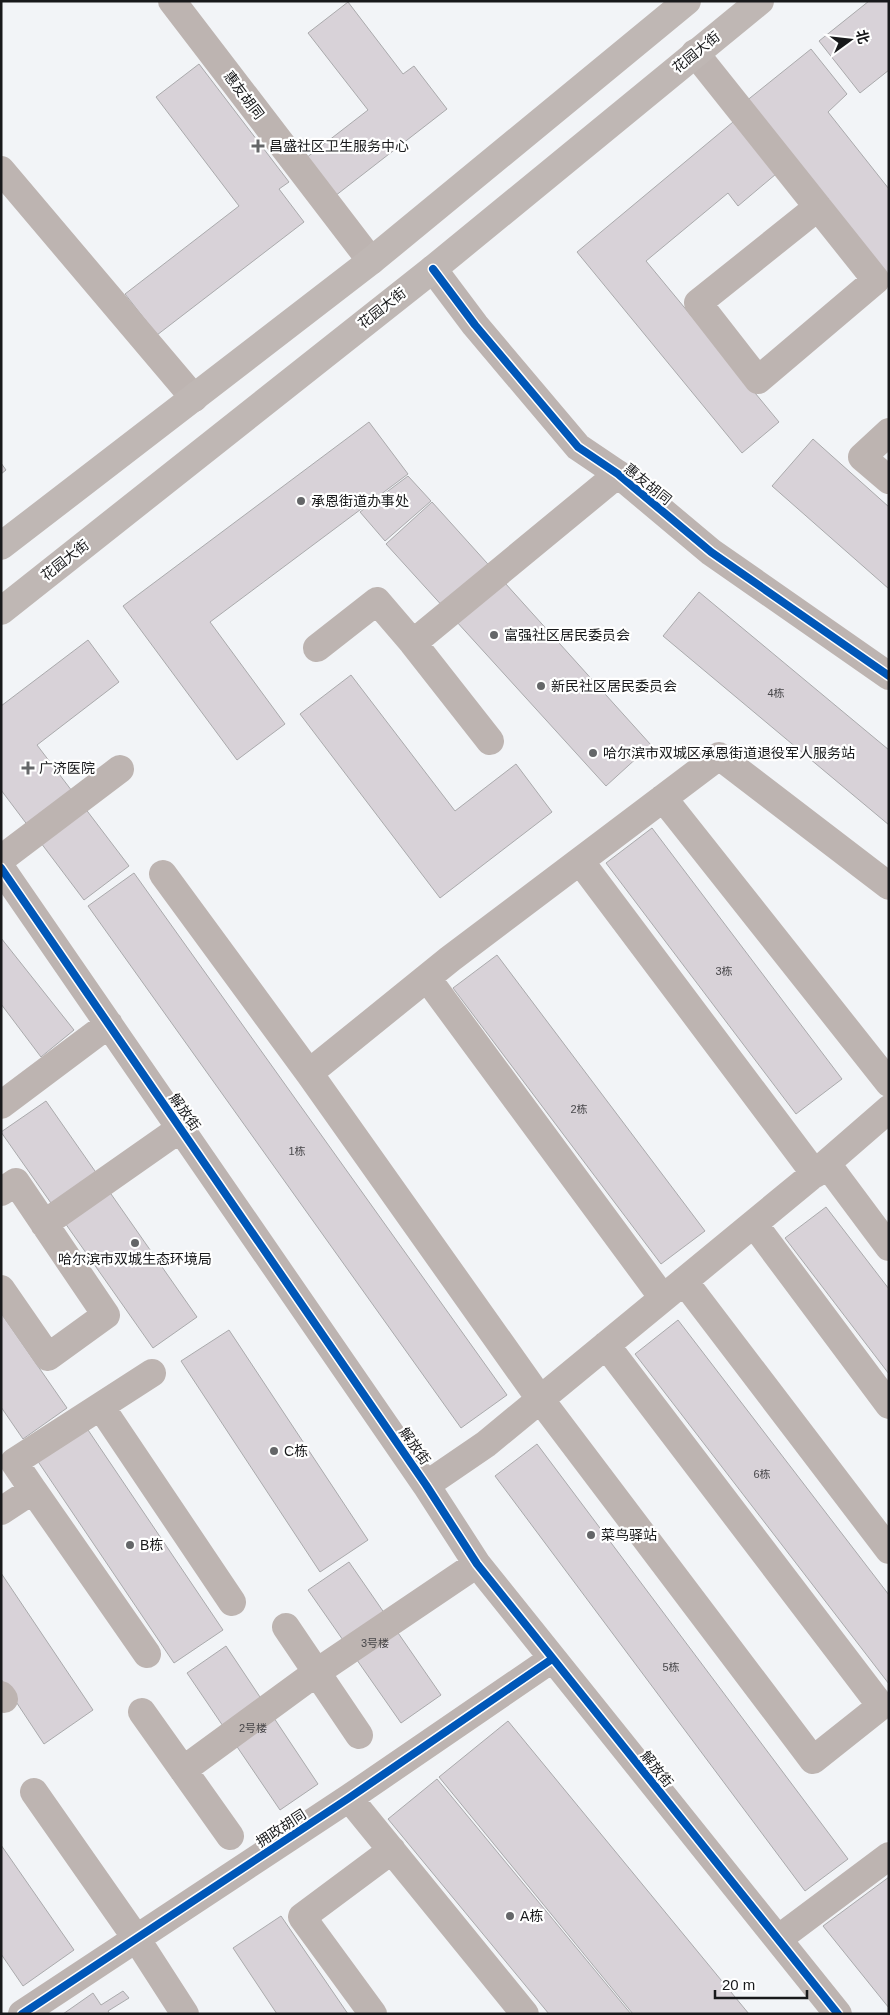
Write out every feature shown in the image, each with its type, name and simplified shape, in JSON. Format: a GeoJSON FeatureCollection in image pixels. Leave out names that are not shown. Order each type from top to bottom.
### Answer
{"type":"FeatureCollection","features":[{"type":"Feature","properties":{"kind":"main road"},"geometry":{"type":"LineString","coordinates":[[1,546],[371,261],[687,1]]}},
{"type":"Feature","properties":{"kind":"main road","name":"花园大街"},"geometry":{"type":"LineString","coordinates":[[1,611],[433,269],[760,1]]}},
{"type":"Feature","properties":{"kind":"street","name":"惠友胡同"},"geometry":{"type":"LineString","coordinates":[[172,1],[371,261]]}},
{"type":"Feature","properties":{"kind":"street"},"geometry":{"type":"LineString","coordinates":[[695,53],[818,207],[876,280],[758,380],[698,304],[818,207]]}},
{"type":"Feature","properties":{"kind":"street"},"geometry":{"type":"LineString","coordinates":[[1,170],[194,398]]}},
{"type":"Feature","properties":{"kind":"street","name":"惠友胡同"},"geometry":{"type":"LineString","coordinates":[[433,269],[475,325],[578,447],[618,474],[711,552],[889,676]]}},
{"type":"Feature","properties":{"kind":"street"},"geometry":{"type":"LineString","coordinates":[[889,432],[862,457],[889,480]]}},
{"type":"Feature","properties":{"kind":"street"},"geometry":{"type":"LineString","coordinates":[[413,643],[618,474]]}},
{"type":"Feature","properties":{"kind":"street"},"geometry":{"type":"LineString","coordinates":[[317,648],[377,600],[490,741]]}},
{"type":"Feature","properties":{"kind":"street"},"geometry":{"type":"LineString","coordinates":[[309,1073],[427,978],[719,756],[889,886]]}},
{"type":"Feature","properties":{"kind":"street"},"geometry":{"type":"LineString","coordinates":[[1,859],[120,769]]}},
{"type":"Feature","properties":{"kind":"street"},"geometry":{"type":"LineString","coordinates":[[663,798],[889,1083]]}},
{"type":"Feature","properties":{"kind":"street"},"geometry":{"type":"LineString","coordinates":[[580,861],[821,1169],[889,1247]]}},
{"type":"Feature","properties":{"kind":"street","name":"解放街"},"geometry":{"type":"LineString","coordinates":[[1,868],[426,1485],[477,1564],[838,2014]]}},
{"type":"Feature","properties":{"kind":"street"},"geometry":{"type":"LineString","coordinates":[[163,874],[309,1073],[540,1399],[813,1760],[881,1706],[606,1345]]}},
{"type":"Feature","properties":{"kind":"street"},"geometry":{"type":"LineString","coordinates":[[427,978],[674,1290],[889,1550]]}},
{"type":"Feature","properties":{"kind":"street"},"geometry":{"type":"LineString","coordinates":[[1,1105],[109,1024]]}},
{"type":"Feature","properties":{"kind":"street"},"geometry":{"type":"LineString","coordinates":[[426,1485],[486,1444],[821,1169],[889,1109]]}},
{"type":"Feature","properties":{"kind":"street"},"geometry":{"type":"LineString","coordinates":[[44,1224],[181,1128]]}},
{"type":"Feature","properties":{"kind":"street"},"geometry":{"type":"LineString","coordinates":[[1,1192],[16,1182],[106,1315],[48,1357],[1,1289]]}},
{"type":"Feature","properties":{"kind":"street"},"geometry":{"type":"LineString","coordinates":[[754,1224],[889,1405]]}},
{"type":"Feature","properties":{"kind":"street"},"geometry":{"type":"LineString","coordinates":[[147,1654],[14,1462],[152,1373]]}},
{"type":"Feature","properties":{"kind":"street"},"geometry":{"type":"LineString","coordinates":[[100,1407],[232,1602]]}},
{"type":"Feature","properties":{"kind":"street"},"geometry":{"type":"LineString","coordinates":[[1,1511],[33,1490]]}},
{"type":"Feature","properties":{"kind":"street"},"geometry":{"type":"LineString","coordinates":[[183,1770],[316,1672],[477,1564]]}},
{"type":"Feature","properties":{"kind":"street"},"geometry":{"type":"LineString","coordinates":[[286,1627],[359,1735]]}},
{"type":"Feature","properties":{"kind":"street","name":"拥政胡同"},"geometry":{"type":"LineString","coordinates":[[22,2014],[349,1798],[552,1659]]}},
{"type":"Feature","properties":{"kind":"street"},"geometry":{"type":"LineString","coordinates":[[142,1712],[230,1836]]}},
{"type":"Feature","properties":{"kind":"street"},"geometry":{"type":"LineString","coordinates":[[34,1792],[136,1938],[185,2014]]}},
{"type":"Feature","properties":{"kind":"street"},"geometry":{"type":"LineString","coordinates":[[349,1798],[525,2014]]}},
{"type":"Feature","properties":{"kind":"street"},"geometry":{"type":"LineString","coordinates":[[373,2014],[302,1917],[392,1850]]}},
{"type":"Feature","properties":{"kind":"street"},"geometry":{"type":"LineString","coordinates":[[778,1939],[889,1856]]}},
{"type":"Feature","properties":{"kind":"building"},"geometry":{"type":"Polygon","coordinates":[[[869,1],[889,1],[889,70],[860,93],[819,41],[869,1]]]}},
{"type":"Feature","properties":{"kind":"building"},"geometry":{"type":"Polygon","coordinates":[[[348,2],[403,74],[414,66],[447,109],[335,196],[306,158],[368,110],[308,33],[348,2]]]}},
{"type":"Feature","properties":{"kind":"building"},"geometry":{"type":"Polygon","coordinates":[[[811,49],[847,94],[828,112],[889,189],[889,284],[745,102],[811,49]]]}},
{"type":"Feature","properties":{"kind":"building"},"geometry":{"type":"Polygon","coordinates":[[[199,64],[289,182],[279,189],[304,222],[157,335],[125,294],[239,206],[156,97],[199,64]]]}},
{"type":"Feature","properties":{"kind":"building"},"geometry":{"type":"Polygon","coordinates":[[[733,122],[776,174],[738,206],[728,193],[646,261],[779,422],[742,453],[577,252],[733,122]]]}},
{"type":"Feature","properties":{"kind":"building"},"geometry":{"type":"Polygon","coordinates":[[[369,422],[408,474],[210,622],[285,724],[237,760],[123,606],[369,422]]]}},
{"type":"Feature","properties":{"kind":"building"},"geometry":{"type":"Polygon","coordinates":[[[813,439],[889,507],[889,589],[772,486],[813,439]]]}},
{"type":"Feature","properties":{"kind":"building"},"geometry":{"type":"Polygon","coordinates":[[[1,463],[6,470],[1,474],[1,463]]]}},
{"type":"Feature","properties":{"kind":"building"},"geometry":{"type":"Polygon","coordinates":[[[408,476],[431,501],[385,541],[360,512],[408,476]]]}},
{"type":"Feature","properties":{"kind":"building"},"geometry":{"type":"Polygon","coordinates":[[[432,502],[651,745],[606,786],[386,544],[432,502]]]}},
{"type":"Feature","properties":{"kind":"building"},"geometry":{"type":"Polygon","coordinates":[[[699,592],[889,750],[889,825],[663,636],[699,592]]]}},
{"type":"Feature","properties":{"kind":"building","name":"广济医院"},"geometry":{"type":"Polygon","coordinates":[[[88,640],[119,682],[37,745],[129,866],[84,900],[1,790],[1,706],[88,640]]]}},
{"type":"Feature","properties":{"kind":"building"},"geometry":{"type":"Polygon","coordinates":[[[351,675],[455,811],[516,764],[552,812],[440,898],[300,714],[351,675]]]}},
{"type":"Feature","properties":{"kind":"building"},"geometry":{"type":"Polygon","coordinates":[[[652,828],[842,1079],[796,1114],[606,863],[652,828]]]}},
{"type":"Feature","properties":{"kind":"building"},"geometry":{"type":"Polygon","coordinates":[[[134,873],[507,1395],[461,1428],[88,906],[134,873]]]}},
{"type":"Feature","properties":{"kind":"building"},"geometry":{"type":"Polygon","coordinates":[[[1,938],[74,1030],[41,1057],[1,1004],[1,938]]]}},
{"type":"Feature","properties":{"kind":"building"},"geometry":{"type":"Polygon","coordinates":[[[497,955],[705,1231],[661,1264],[453,988],[497,955]]]}},
{"type":"Feature","properties":{"kind":"building"},"geometry":{"type":"Polygon","coordinates":[[[46,1101],[197,1317],[153,1348],[1,1132],[46,1101]]]}},
{"type":"Feature","properties":{"kind":"building"},"geometry":{"type":"Polygon","coordinates":[[[826,1207],[889,1289],[889,1374],[785,1238],[826,1207]]]}},
{"type":"Feature","properties":{"kind":"building"},"geometry":{"type":"Polygon","coordinates":[[[1,1313],[67,1408],[23,1439],[1,1407],[1,1313]]]}},
{"type":"Feature","properties":{"kind":"building"},"geometry":{"type":"Polygon","coordinates":[[[678,1320],[889,1595],[889,1684],[635,1354],[678,1320]]]}},
{"type":"Feature","properties":{"kind":"building","name":"C栋"},"geometry":{"type":"Polygon","coordinates":[[[229,1330],[368,1540],[320,1572],[181,1361],[229,1330]]]}},
{"type":"Feature","properties":{"kind":"building","name":"B栋"},"geometry":{"type":"Polygon","coordinates":[[[86,1427],[223,1630],[174,1663],[37,1460],[86,1427]]]}},
{"type":"Feature","properties":{"kind":"building"},"geometry":{"type":"Polygon","coordinates":[[[537,1444],[848,1859],[805,1891],[495,1476],[537,1444]]]}},
{"type":"Feature","properties":{"kind":"building"},"geometry":{"type":"Polygon","coordinates":[[[349,1562],[441,1695],[401,1723],[308,1590],[349,1562]]]}},
{"type":"Feature","properties":{"kind":"building"},"geometry":{"type":"Polygon","coordinates":[[[1,1573],[93,1710],[44,1744],[1,1679],[1,1573]]]}},
{"type":"Feature","properties":{"kind":"building"},"geometry":{"type":"Polygon","coordinates":[[[226,1646],[318,1784],[280,1810],[187,1673],[226,1646]]]}},
{"type":"Feature","properties":{"kind":"building"},"geometry":{"type":"Polygon","coordinates":[[[508,1721],[749,2014],[633,2014],[439,1777],[508,1721]]]}},
{"type":"Feature","properties":{"kind":"building","name":"A栋"},"geometry":{"type":"Polygon","coordinates":[[[437,1779],[631,2014],[549,2014],[388,1819],[437,1779]]]}},
{"type":"Feature","properties":{"kind":"building"},"geometry":{"type":"Polygon","coordinates":[[[1,1845],[74,1950],[23,1986],[1,1954],[1,1845]]]}},
{"type":"Feature","properties":{"kind":"building"},"geometry":{"type":"Polygon","coordinates":[[[889,1877],[889,2008],[823,1926],[889,1877]]]}},
{"type":"Feature","properties":{"kind":"building"},"geometry":{"type":"Polygon","coordinates":[[[281,1916],[348,2014],[277,2014],[233,1948],[281,1916]]]}},
{"type":"Feature","properties":{"kind":"building"},"geometry":{"type":"Polygon","coordinates":[[[123,1991],[129,1998],[108,2011],[110,2014],[63,2014],[93,1993],[101,2005],[123,1991]]]}},
{"type":"Feature","properties":{"kind":"cycle path"},"geometry":{"type":"LineString","coordinates":[[433,269],[475,325],[578,447],[618,474],[711,552],[889,676]]}},
{"type":"Feature","properties":{"kind":"cycle path"},"geometry":{"type":"LineString","coordinates":[[1,868],[426,1485],[477,1564],[838,2014]]}},
{"type":"Feature","properties":{"kind":"cycle path"},"geometry":{"type":"LineString","coordinates":[[22,2014],[349,1798],[552,1659]]}},
{"type":"Feature","properties":{"kind":"place","name":"昌盛社区卫生服务中心"},"geometry":{"type":"Point","coordinates":[258,146]}},
{"type":"Feature","properties":{"kind":"place","name":"承恩街道办事处"},"geometry":{"type":"Point","coordinates":[301,501]}},
{"type":"Feature","properties":{"kind":"place","name":"富强社区居民委员会"},"geometry":{"type":"Point","coordinates":[494,635]}},
{"type":"Feature","properties":{"kind":"place","name":"新民社区居民委员会"},"geometry":{"type":"Point","coordinates":[541,686]}},
{"type":"Feature","properties":{"kind":"place","name":"哈尔滨市双城区承恩街道退役军人服务站"},"geometry":{"type":"Point","coordinates":[593,753]}},
{"type":"Feature","properties":{"kind":"place","name":"广济医院"},"geometry":{"type":"Point","coordinates":[28,768]}},
{"type":"Feature","properties":{"kind":"place","name":"哈尔滨市双城生态环境局"},"geometry":{"type":"Point","coordinates":[135,1243]}},
{"type":"Feature","properties":{"kind":"place","name":"C栋"},"geometry":{"type":"Point","coordinates":[274,1451]}},
{"type":"Feature","properties":{"kind":"place","name":"菜鸟驿站"},"geometry":{"type":"Point","coordinates":[591,1535]}},
{"type":"Feature","properties":{"kind":"place","name":"B栋"},"geometry":{"type":"Point","coordinates":[130,1545]}},
{"type":"Feature","properties":{"kind":"place","name":"A栋"},"geometry":{"type":"Point","coordinates":[510,1916]}}]}
